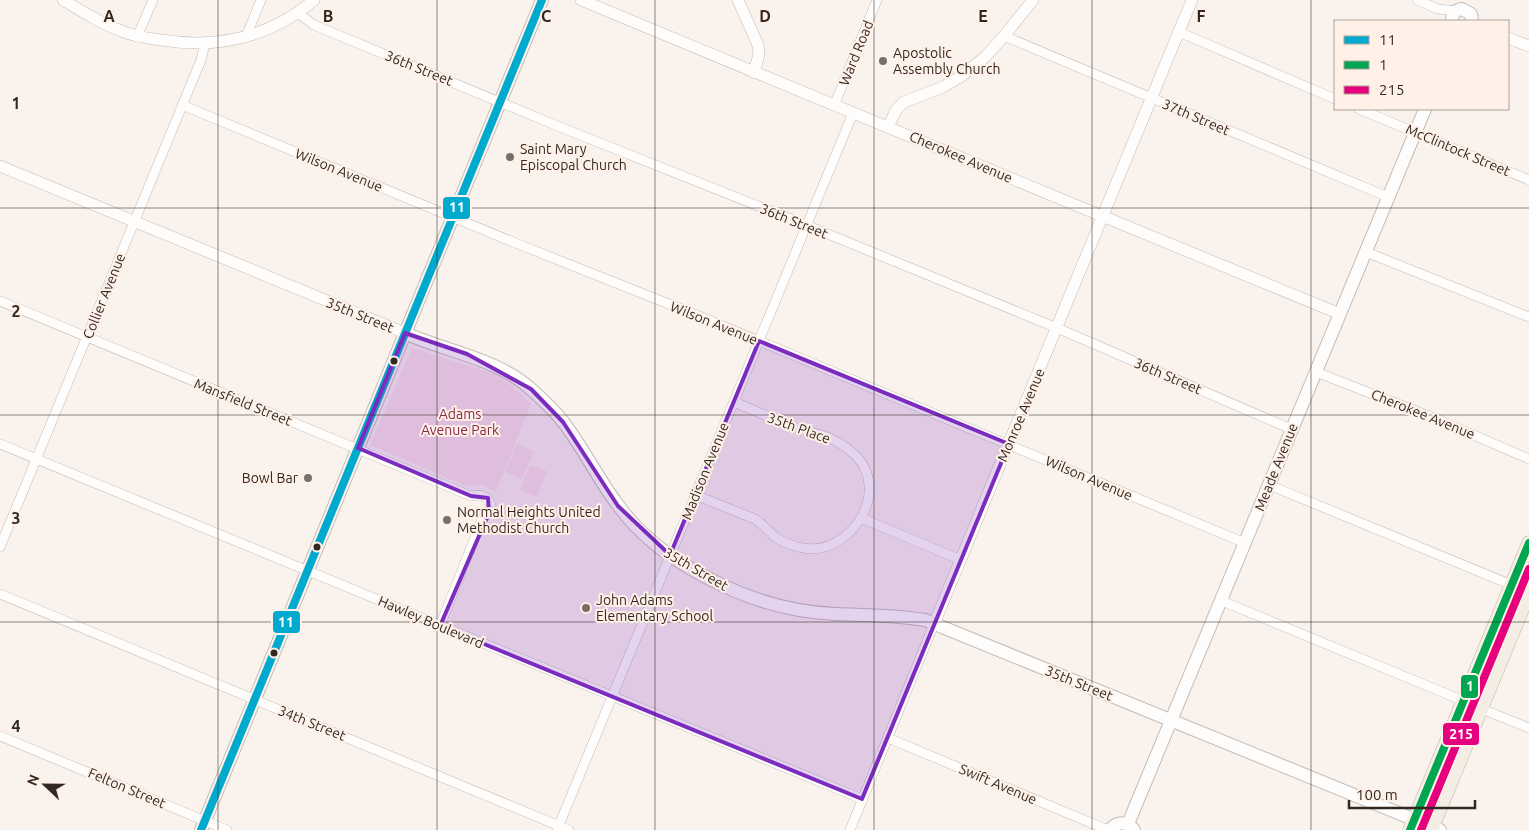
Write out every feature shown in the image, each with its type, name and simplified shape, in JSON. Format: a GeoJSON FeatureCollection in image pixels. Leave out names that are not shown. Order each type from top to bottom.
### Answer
{"type":"FeatureCollection","features":[{"type":"Feature","properties":{"kind":"main road"},"geometry":{"type":"LineString","coordinates":[[203,825],[542,0]]}},
{"type":"Feature","properties":{"kind":"main road"},"geometry":{"type":"LineString","coordinates":[[1473,0],[1473,19]]}},
{"type":"Feature","properties":{"kind":"main road"},"geometry":{"type":"LineString","coordinates":[[1457,13],[1466,10],[1473,19]]}},
{"type":"Feature","properties":{"kind":"main road","name":"Meade Avenue"},"geometry":{"type":"LineString","coordinates":[[1131,827],[1171,721],[1425,110]]}},
{"type":"Feature","properties":{"kind":"main road","name":"35th Street"},"geometry":{"type":"LineString","coordinates":[[405,333],[468,354],[509,374],[530,389],[563,422],[618,506],[640,529],[670,555],[720,585],[744,595],[783,606],[816,612],[892,616],[925,620],[1171,721],[1412,825],[1434,829]]}},
{"type":"Feature","properties":{"kind":"main road"},"geometry":{"type":"LineString","coordinates":[[1412,825],[1529,543]]}},
{"type":"Feature","properties":{"kind":"main road"},"geometry":{"type":"LineString","coordinates":[[1434,829],[1529,592]]}},
{"type":"Feature","properties":{"kind":"main road"},"geometry":{"type":"LineString","coordinates":[[1109,830],[1117,824],[1131,827]]}},
{"type":"Feature","properties":{"kind":"street"},"geometry":{"type":"LineString","coordinates":[[63,0],[97,21],[138,37],[205,44],[220,43],[246,37],[275,26],[298,13],[314,0]]}},
{"type":"Feature","properties":{"kind":"street"},"geometry":{"type":"LineString","coordinates":[[138,37],[153,0]]}},
{"type":"Feature","properties":{"kind":"street"},"geometry":{"type":"LineString","coordinates":[[246,37],[261,0]]}},
{"type":"Feature","properties":{"kind":"street","name":"Cherokee Avenue"},"geometry":{"type":"LineString","coordinates":[[581,0],[1340,314]]}},
{"type":"Feature","properties":{"kind":"street"},"geometry":{"type":"LineString","coordinates":[[738,0],[758,46],[759,54],[754,73]]}},
{"type":"Feature","properties":{"kind":"street","name":"Ward Road"},"geometry":{"type":"LineString","coordinates":[[834,106],[877,0]]}},
{"type":"Feature","properties":{"kind":"street"},"geometry":{"type":"LineString","coordinates":[[888,127],[896,110],[904,102],[931,93],[963,75],[984,57],[1004,36],[1032,0]]}},
{"type":"Feature","properties":{"kind":"street","name":"Monroe Avenue"},"geometry":{"type":"LineString","coordinates":[[850,830],[1192,0]]}},
{"type":"Feature","properties":{"kind":"street"},"geometry":{"type":"LineString","coordinates":[[1417,0],[1438,9],[1457,13]]}},
{"type":"Feature","properties":{"kind":"street","name":"36th Street"},"geometry":{"type":"LineString","coordinates":[[298,13],[314,25],[1057,328],[1291,429]]}},
{"type":"Feature","properties":{"kind":"street"},"geometry":{"type":"LineString","coordinates":[[1179,32],[1334,99]]}},
{"type":"Feature","properties":{"kind":"street","name":"37th Street"},"geometry":{"type":"LineString","coordinates":[[1004,36],[1388,197]]}},
{"type":"Feature","properties":{"kind":"street"},"geometry":{"type":"LineString","coordinates":[[1509,38],[1529,46]]}},
{"type":"Feature","properties":{"kind":"street","name":"Collier Avenue"},"geometry":{"type":"LineString","coordinates":[[0,547],[201,60],[205,44]]}},
{"type":"Feature","properties":{"kind":"street","name":"Wilson Avenue"},"geometry":{"type":"LineString","coordinates":[[182,105],[1009,444],[1245,544]]}},
{"type":"Feature","properties":{"kind":"street","name":"McClintock Street"},"geometry":{"type":"LineString","coordinates":[[1361,110],[1529,180]]}},
{"type":"Feature","properties":{"kind":"street","name":"Madison Avenue"},"geometry":{"type":"LineString","coordinates":[[558,828],[852,113]]}},
{"type":"Feature","properties":{"kind":"street","name":"35th Street"},"geometry":{"type":"LineString","coordinates":[[0,166],[405,333]]}},
{"type":"Feature","properties":{"kind":"street"},"geometry":{"type":"LineString","coordinates":[[1366,252],[1529,317]]}},
{"type":"Feature","properties":{"kind":"street","name":"Mansfield Street"},"geometry":{"type":"LineString","coordinates":[[0,301],[471,496],[482,495],[486,497],[491,505],[483,518],[440,626]]}},
{"type":"Feature","properties":{"kind":"street","name":"Cherokee Avenue"},"geometry":{"type":"LineString","coordinates":[[1316,372],[1439,420],[1529,459]]}},
{"type":"Feature","properties":{"kind":"street","name":"35th Place"},"geometry":{"type":"LineString","coordinates":[[695,495],[755,519],[776,538],[799,548],[819,549],[838,543],[856,528],[867,504],[868,475],[856,456],[840,443],[802,431],[734,402]]}},
{"type":"Feature","properties":{"kind":"street","name":"Hawley Boulevard"},"geometry":{"type":"LineString","coordinates":[[0,444],[862,799]]}},
{"type":"Feature","properties":{"kind":"street"},"geometry":{"type":"LineString","coordinates":[[1269,485],[1529,592]]}},
{"type":"Feature","properties":{"kind":"street"},"geometry":{"type":"LineString","coordinates":[[861,518],[961,560]]}},
{"type":"Feature","properties":{"kind":"street","name":"34th Street"},"geometry":{"type":"LineString","coordinates":[[0,594],[558,828],[568,830]]}},
{"type":"Feature","properties":{"kind":"street"},"geometry":{"type":"LineString","coordinates":[[1222,601],[1464,701]]}},
{"type":"Feature","properties":{"kind":"street"},"geometry":{"type":"LineString","coordinates":[[1482,709],[1529,728]]}},
{"type":"Feature","properties":{"kind":"street","name":"Felton Street"},"geometry":{"type":"LineString","coordinates":[[0,736],[203,825],[227,830]]}},
{"type":"Feature","properties":{"kind":"street","name":"Swift Avenue"},"geometry":{"type":"LineString","coordinates":[[888,738],[1109,830]]}},
{"type":"Feature","properties":{"kind":"highlighted area"},"geometry":{"type":"Polygon","coordinates":[[[405,333],[467,354],[531,389],[563,422],[618,506],[670,555],[759,341],[1009,444],[862,799],[440,626],[489,513],[488,498],[471,496],[358,448],[405,333]]]}},
{"type":"Feature","properties":{"kind":"green space","name":"Adams Avenue Park"},"geometry":{"type":"Polygon","coordinates":[[[412,348],[494,374],[513,387],[531,404],[496,492],[483,485],[464,485],[370,445],[412,348]]]}},
{"type":"Feature","properties":{"kind":"green space"},"geometry":{"type":"Polygon","coordinates":[[[517,444],[534,451],[522,479],[505,473],[517,444]]]}},
{"type":"Feature","properties":{"kind":"green space"},"geometry":{"type":"Polygon","coordinates":[[[530,465],[547,471],[537,497],[520,490],[530,465]]]}},
{"type":"Feature","properties":{"kind":"transit line","name":"11"},"geometry":{"type":"LineString","coordinates":[[201,830],[542,0]]}},
{"type":"Feature","properties":{"kind":"transit line","name":"1"},"geometry":{"type":"LineString","coordinates":[[1410,830],[1529,543]]}},
{"type":"Feature","properties":{"kind":"transit line","name":"215"},"geometry":{"type":"LineString","coordinates":[[1421,830],[1529,569]]}},
{"type":"Feature","properties":{"kind":"place","name":"Apostolic Assembly Church"},"geometry":{"type":"Point","coordinates":[883,61]}},
{"type":"Feature","properties":{"kind":"place","name":"Saint Mary Episcopal Church"},"geometry":{"type":"Point","coordinates":[510,157]}},
{"type":"Feature","properties":{"kind":"place","name":"Bowl Bar"},"geometry":{"type":"Point","coordinates":[308,478]}},
{"type":"Feature","properties":{"kind":"place","name":"Normal Heights United Methodist Church"},"geometry":{"type":"Point","coordinates":[447,520]}},
{"type":"Feature","properties":{"kind":"place","name":"John Adams Elementary School"},"geometry":{"type":"Point","coordinates":[586,608]}}]}
